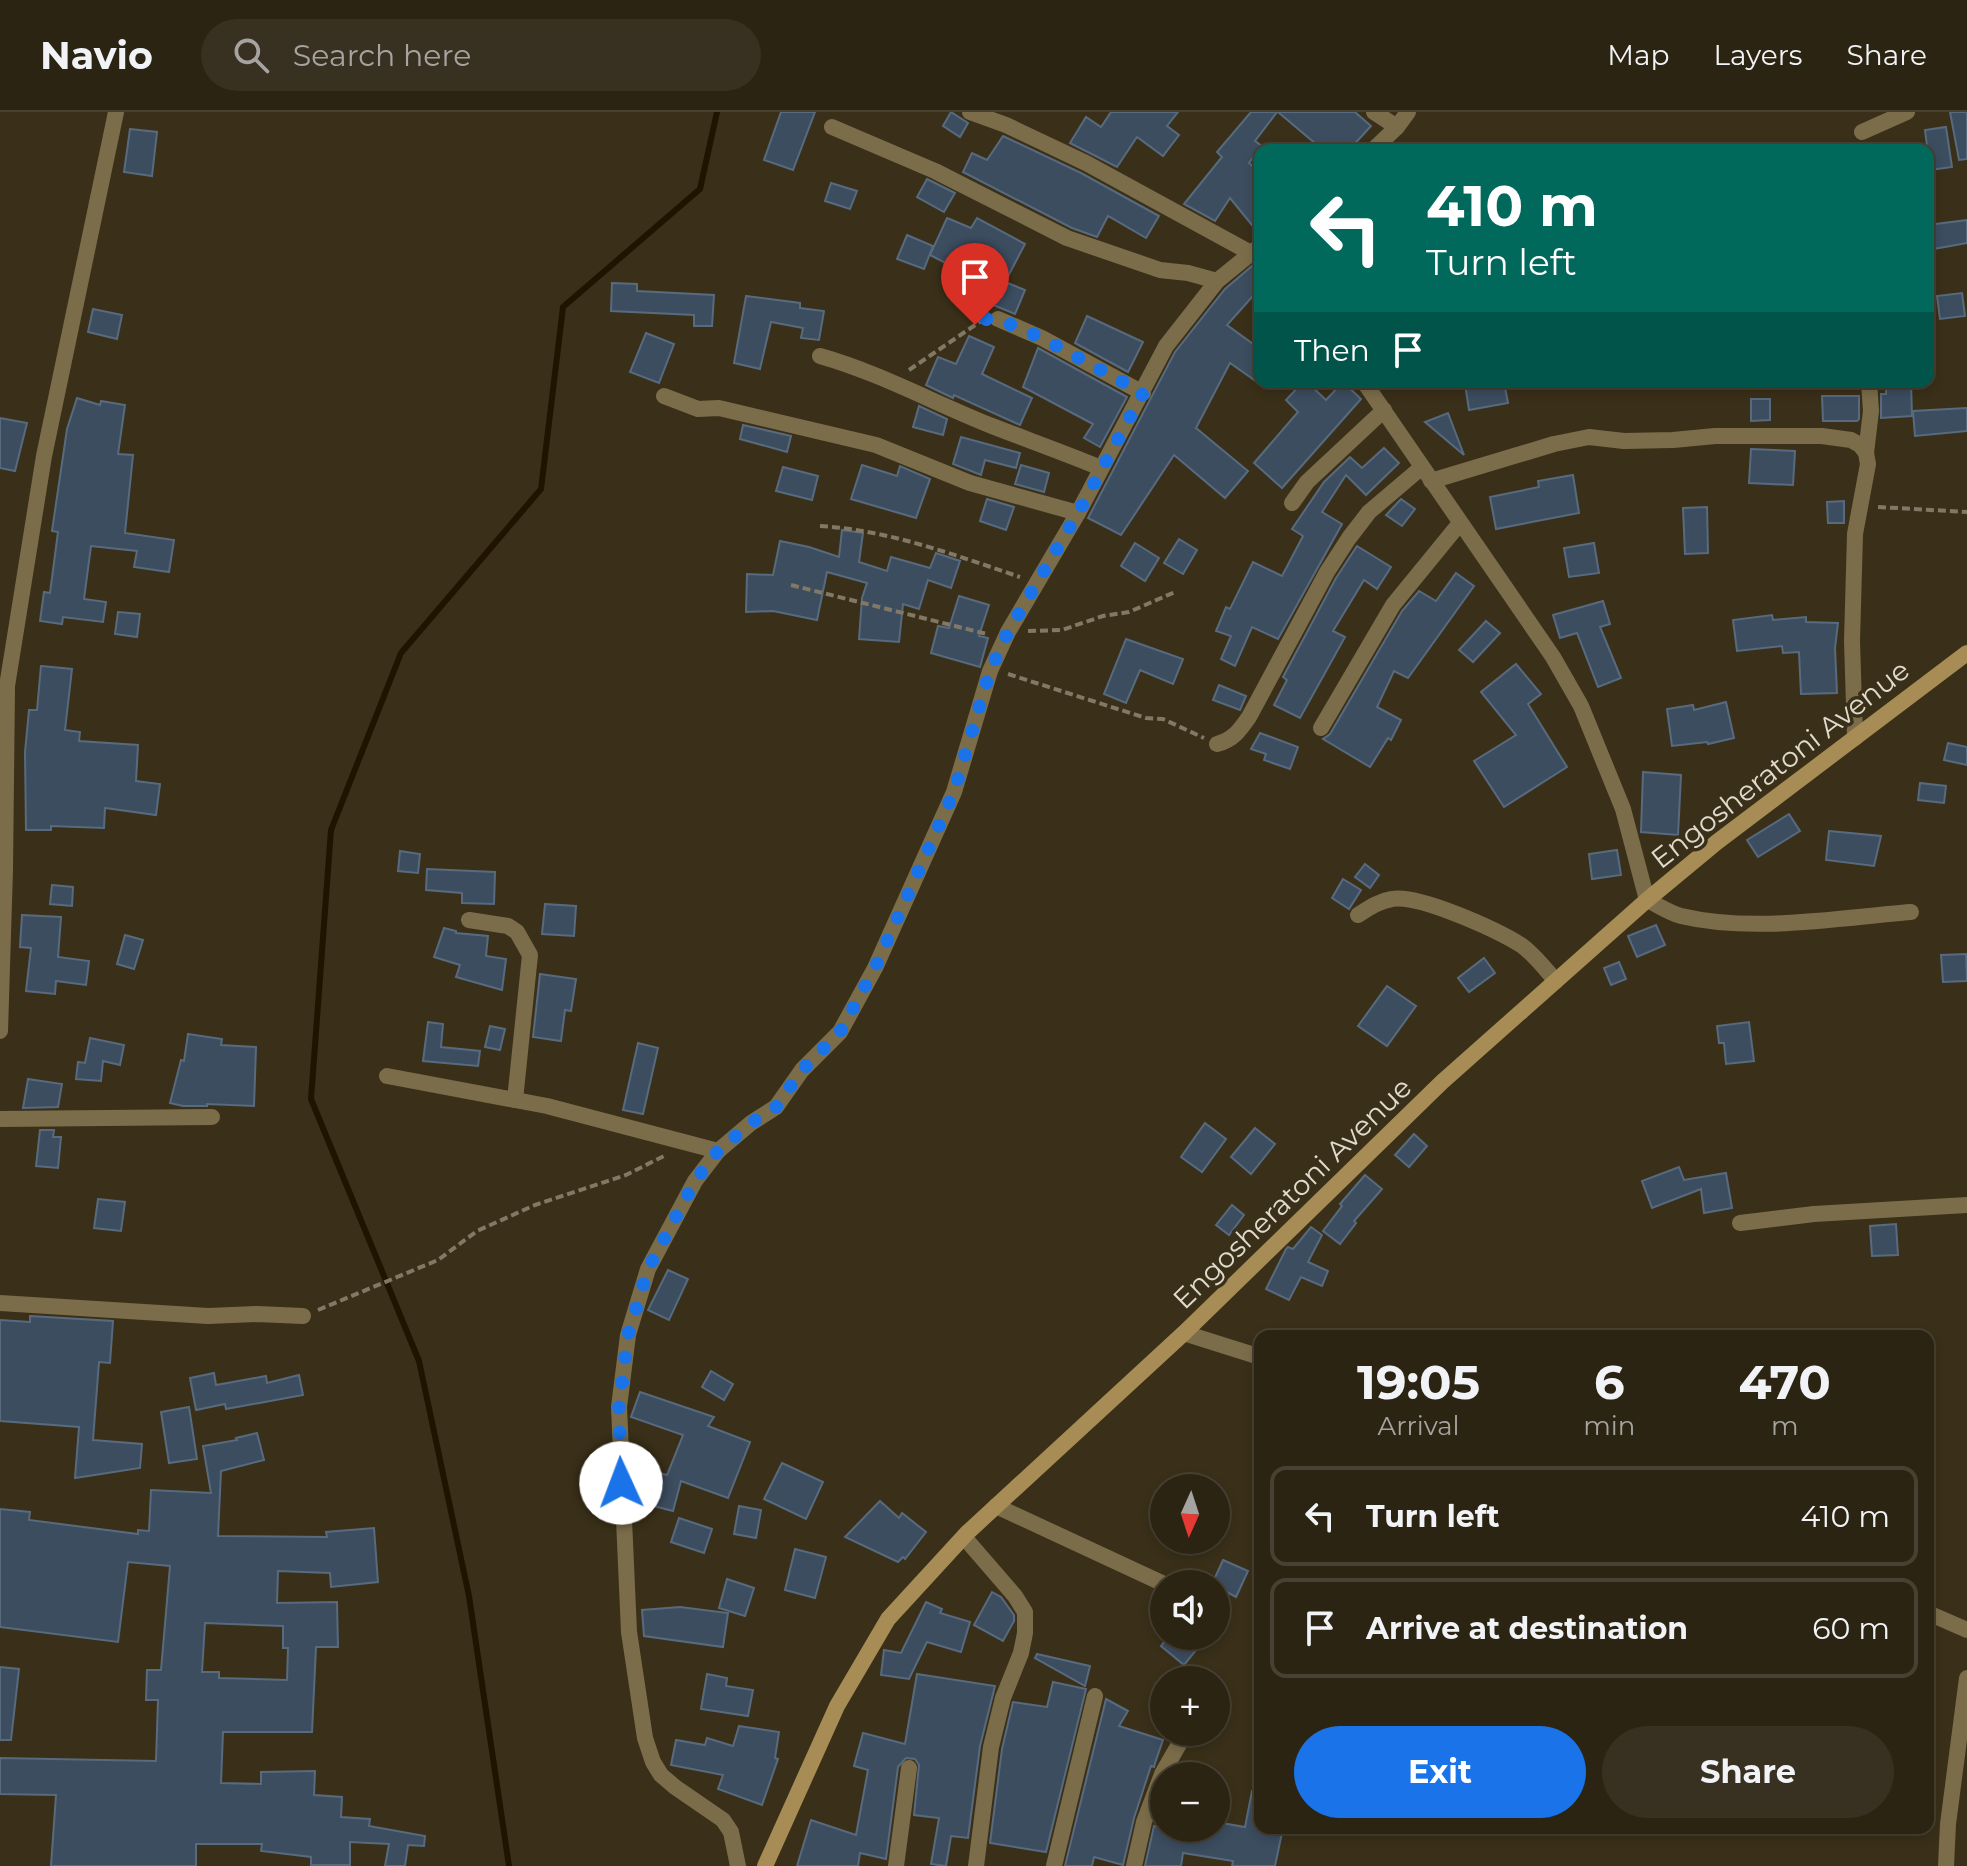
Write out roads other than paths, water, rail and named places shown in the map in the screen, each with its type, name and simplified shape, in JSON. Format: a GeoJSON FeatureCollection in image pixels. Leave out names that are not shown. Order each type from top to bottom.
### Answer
{"type":"FeatureCollection","features":[{"type":"Feature","properties":{"kind":"street"},"geometry":{"type":"LineString","coordinates":[[0,1031],[7,686],[44,456],[116,112]]}},
{"type":"Feature","properties":{"kind":"street"},"geometry":{"type":"LineString","coordinates":[[970,112],[1006,125],[1086,163],[1254,250]]}},
{"type":"Feature","properties":{"kind":"street"},"geometry":{"type":"LineString","coordinates":[[1374,112],[1397,127]]}},
{"type":"Feature","properties":{"kind":"street"},"geometry":{"type":"LineString","coordinates":[[1379,144],[1408,112]]}},
{"type":"Feature","properties":{"kind":"street"},"geometry":{"type":"LineString","coordinates":[[1862,132],[1907,112]]}},
{"type":"Feature","properties":{"kind":"street"},"geometry":{"type":"LineString","coordinates":[[832,127],[935,171],[1067,238],[1160,270],[1217,281]]}},
{"type":"Feature","properties":{"kind":"street"},"geometry":{"type":"LineString","coordinates":[[738,1866],[731,1832],[723,1820],[675,1787],[661,1775],[653,1762],[645,1738],[629,1632],[619,1407],[628,1335],[648,1269],[695,1181],[718,1151],[776,1107],[802,1070],[840,1032],[875,968],[954,792],[990,671],[1007,635],[1078,513],[1166,346],[1217,281],[1254,255]]}},
{"type":"Feature","properties":{"kind":"street"},"geometry":{"type":"LineString","coordinates":[[998,319],[1042,338],[1143,393]]}},
{"type":"Feature","properties":{"kind":"street"},"geometry":{"type":"LineString","coordinates":[[820,356],[895,383],[1101,468]]}},
{"type":"Feature","properties":{"kind":"street"},"geometry":{"type":"LineString","coordinates":[[1368,388],[1553,657],[1581,706],[1623,809],[1647,900],[1677,916],[1718,922],[1805,922],[1911,912]]}},
{"type":"Feature","properties":{"kind":"street"},"geometry":{"type":"LineString","coordinates":[[1855,738],[1852,641],[1855,534],[1868,464],[1869,388]]}},
{"type":"Feature","properties":{"kind":"street"},"geometry":{"type":"LineString","coordinates":[[664,396],[698,409],[719,408],[876,445],[970,483],[1078,513]]}},
{"type":"Feature","properties":{"kind":"street"},"geometry":{"type":"LineString","coordinates":[[1292,503],[1307,482],[1384,410]]}},
{"type":"Feature","properties":{"kind":"street"},"geometry":{"type":"LineString","coordinates":[[1217,744],[1240,731],[1327,572],[1369,512],[1426,474],[1589,437],[1624,441],[1715,436],[1822,436],[1851,440],[1866,453]]}},
{"type":"Feature","properties":{"kind":"street"},"geometry":{"type":"LineString","coordinates":[[1321,728],[1393,605],[1460,523]]}},
{"type":"Feature","properties":{"kind":"street","name":"Engosheratoni Avenue"},"geometry":{"type":"LineString","coordinates":[[765,1866],[837,1706],[888,1619],[964,1537],[1184,1333],[1442,1082],[1647,900],[1717,842],[1967,653]]}},
{"type":"Feature","properties":{"kind":"street"},"geometry":{"type":"LineString","coordinates":[[1358,915],[1376,904],[1395,898],[1414,900],[1444,910],[1523,947],[1556,981]]}},
{"type":"Feature","properties":{"kind":"street"},"geometry":{"type":"LineString","coordinates":[[469,920],[508,926],[517,932],[530,955],[515,1100]]}},
{"type":"Feature","properties":{"kind":"street"},"geometry":{"type":"LineString","coordinates":[[387,1076],[626,1125],[718,1151]]}},
{"type":"Feature","properties":{"kind":"street"},"geometry":{"type":"LineString","coordinates":[[0,1119],[212,1117]]}},
{"type":"Feature","properties":{"kind":"street"},"geometry":{"type":"LineString","coordinates":[[1740,1223],[1814,1214],[1967,1205]]}},
{"type":"Feature","properties":{"kind":"street"},"geometry":{"type":"LineString","coordinates":[[0,1303],[208,1316],[303,1316]]}},
{"type":"Feature","properties":{"kind":"street"},"geometry":{"type":"LineString","coordinates":[[1184,1333],[1254,1355]]}},
{"type":"Feature","properties":{"kind":"street"},"geometry":{"type":"LineString","coordinates":[[996,1506],[1150,1578]]}},
{"type":"Feature","properties":{"kind":"street"},"geometry":{"type":"LineString","coordinates":[[964,1537],[1025,1612],[1021,1653],[1003,1698],[991,1747],[976,1866]]}},
{"type":"Feature","properties":{"kind":"street"},"geometry":{"type":"LineString","coordinates":[[1934,1616],[1967,1630]]}},
{"type":"Feature","properties":{"kind":"street"},"geometry":{"type":"LineString","coordinates":[[1946,1866],[1948,1824],[1967,1678]]}},
{"type":"Feature","properties":{"kind":"street"},"geometry":{"type":"LineString","coordinates":[[1054,1866],[1095,1696]]}},
{"type":"Feature","properties":{"kind":"street"},"geometry":{"type":"LineString","coordinates":[[1134,1866],[1144,1822],[1162,1774],[1178,1746]]}},
{"type":"Feature","properties":{"kind":"street"},"geometry":{"type":"LineString","coordinates":[[896,1866],[909,1768]]}},
{"type":"Feature","properties":{"kind":"waterway"},"geometry":{"type":"LineString","coordinates":[[509,1866],[469,1596],[419,1361],[311,1099],[331,830],[401,653],[541,489],[563,307],[700,189],[717,112]]}}]}
